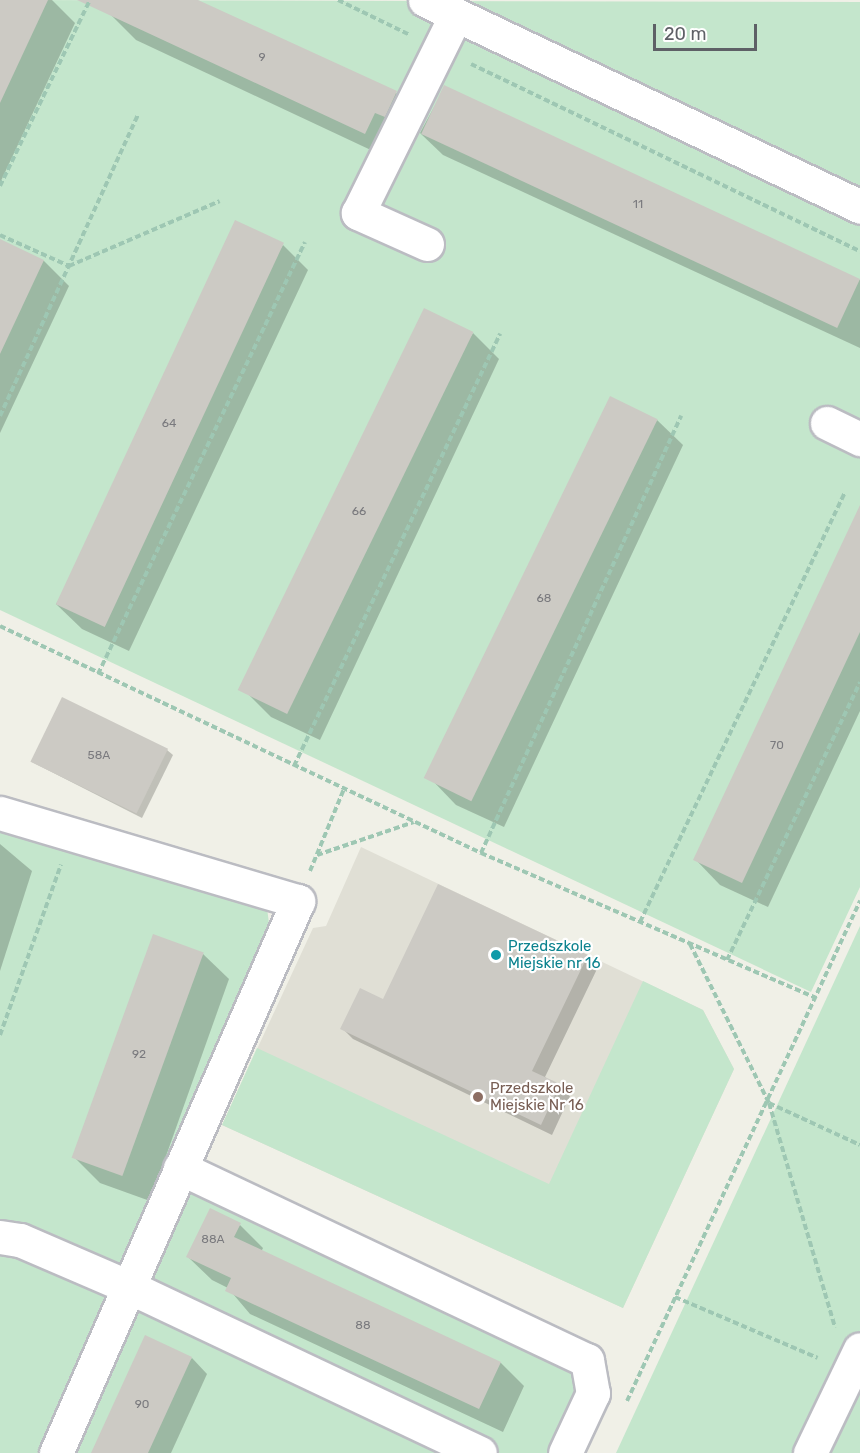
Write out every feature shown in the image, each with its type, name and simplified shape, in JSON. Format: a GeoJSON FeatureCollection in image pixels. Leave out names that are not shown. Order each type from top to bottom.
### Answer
{"type":"FeatureCollection","features":[{"type":"Feature","properties":{"kind":"street"},"geometry":{"type":"LineString","coordinates":[[424,0],[860,207]]}},
{"type":"Feature","properties":{"kind":"street"},"geometry":{"type":"LineString","coordinates":[[427,244],[358,213],[456,15]]}},
{"type":"Feature","properties":{"kind":"street"},"geometry":{"type":"LineString","coordinates":[[827,423],[860,439]]}},
{"type":"Feature","properties":{"kind":"street"},"geometry":{"type":"LineString","coordinates":[[0,813],[71,836],[298,901],[56,1453]]}},
{"type":"Feature","properties":{"kind":"street"},"geometry":{"type":"LineString","coordinates":[[180,1168],[587,1360],[593,1393],[565,1453]]}},
{"type":"Feature","properties":{"kind":"street"},"geometry":{"type":"LineString","coordinates":[[0,1237],[20,1240],[129,1287],[421,1441],[480,1453]]}},
{"type":"Feature","properties":{"kind":"street"},"geometry":{"type":"LineString","coordinates":[[810,1453],[854,1360]]}},
{"type":"Feature","properties":{"kind":"path"},"geometry":{"type":"LineString","coordinates":[[0,186],[90,0]]}},
{"type":"Feature","properties":{"kind":"path"},"geometry":{"type":"LineString","coordinates":[[338,0],[860,250]]}},
{"type":"Feature","properties":{"kind":"path"},"geometry":{"type":"LineString","coordinates":[[0,416],[138,115]]}},
{"type":"Feature","properties":{"kind":"path"},"geometry":{"type":"LineString","coordinates":[[0,235],[69,266],[220,201]]}},
{"type":"Feature","properties":{"kind":"path"},"geometry":{"type":"LineString","coordinates":[[98,674],[305,242]]}},
{"type":"Feature","properties":{"kind":"path"},"geometry":{"type":"LineString","coordinates":[[294,766],[500,334]]}},
{"type":"Feature","properties":{"kind":"path"},"geometry":{"type":"LineString","coordinates":[[481,854],[681,416]]}},
{"type":"Feature","properties":{"kind":"path"},"geometry":{"type":"LineString","coordinates":[[640,922],[845,492]]}},
{"type":"Feature","properties":{"kind":"path"},"geometry":{"type":"LineString","coordinates":[[0,626],[481,854],[816,998]]}},
{"type":"Feature","properties":{"kind":"path"},"geometry":{"type":"LineString","coordinates":[[727,960],[860,682]]}},
{"type":"Feature","properties":{"kind":"path"},"geometry":{"type":"LineString","coordinates":[[298,901],[344,789]]}},
{"type":"Feature","properties":{"kind":"path"},"geometry":{"type":"LineString","coordinates":[[317,855],[415,822]]}},
{"type":"Feature","properties":{"kind":"path"},"geometry":{"type":"LineString","coordinates":[[0,1035],[71,836]]}},
{"type":"Feature","properties":{"kind":"path"},"geometry":{"type":"LineString","coordinates":[[622,1411],[769,1103],[860,901]]}},
{"type":"Feature","properties":{"kind":"path"},"geometry":{"type":"LineString","coordinates":[[690,944],[769,1103],[854,1360]]}},
{"type":"Feature","properties":{"kind":"path"},"geometry":{"type":"LineString","coordinates":[[769,1103],[860,1145]]}},
{"type":"Feature","properties":{"kind":"path"},"geometry":{"type":"LineString","coordinates":[[675,1297],[854,1360]]}},
{"type":"Feature","properties":{"kind":"shaded area","name":"Przedszkole Miejskie Nr 16"},"geometry":{"type":"Polygon","coordinates":[[[361,847],[703,1010],[734,1069],[623,1308],[222,1125],[313,928],[326,926],[361,847]]]}},
{"type":"Feature","properties":{"kind":"green space"},"geometry":{"type":"Polygon","coordinates":[[[0,0],[860,2],[860,887],[811,992],[0,610],[0,0]]]}},
{"type":"Feature","properties":{"kind":"green space"},"geometry":{"type":"Polygon","coordinates":[[[0,828],[267,908],[270,931],[161,1175],[577,1369],[581,1384],[550,1453],[0,1453],[0,828]]]}},
{"type":"Feature","properties":{"kind":"green space"},"geometry":{"type":"Polygon","coordinates":[[[860,926],[860,1453],[616,1453],[860,926]]]}},
{"type":"Feature","properties":{"kind":"green space"},"geometry":{"type":"Polygon","coordinates":[[[643,981],[703,1010],[734,1069],[623,1308],[222,1125],[257,1048],[549,1184],[643,981]]]}},
{"type":"Feature","properties":{"kind":"building"},"geometry":{"type":"Polygon","coordinates":[[[0,0],[48,0],[0,103],[0,0]]]}},
{"type":"Feature","properties":{"kind":"building"},"geometry":{"type":"Polygon","coordinates":[[[77,0],[198,0],[397,91],[385,117],[375,113],[365,134],[77,0]]]}},
{"type":"Feature","properties":{"kind":"building"},"geometry":{"type":"Polygon","coordinates":[[[444,85],[860,279],[837,328],[421,134],[444,85]]]}},
{"type":"Feature","properties":{"kind":"building"},"geometry":{"type":"Polygon","coordinates":[[[235,220],[284,243],[105,627],[56,604],[235,220]]]}},
{"type":"Feature","properties":{"kind":"building"},"geometry":{"type":"Polygon","coordinates":[[[0,239],[44,260],[0,354],[0,239]]]}},
{"type":"Feature","properties":{"kind":"building"},"geometry":{"type":"Polygon","coordinates":[[[424,308],[473,332],[287,714],[238,690],[424,308]]]}},
{"type":"Feature","properties":{"kind":"building"},"geometry":{"type":"Polygon","coordinates":[[[610,396],[658,419],[471,801],[424,778],[610,396]]]}},
{"type":"Feature","properties":{"kind":"building"},"geometry":{"type":"Polygon","coordinates":[[[860,505],[860,632],[742,883],[693,860],[860,505]]]}},
{"type":"Feature","properties":{"kind":"building"},"geometry":{"type":"Polygon","coordinates":[[[62,697],[168,749],[136,813],[30,762],[62,697]]]}},
{"type":"Feature","properties":{"kind":"building"},"geometry":{"type":"Polygon","coordinates":[[[438,884],[588,955],[532,1071],[560,1084],[541,1125],[340,1029],[360,988],[383,999],[438,884]]]}},
{"type":"Feature","properties":{"kind":"building"},"geometry":{"type":"Polygon","coordinates":[[[153,934],[204,952],[122,1176],[72,1158],[153,934]]]}},
{"type":"Feature","properties":{"kind":"building"},"geometry":{"type":"Polygon","coordinates":[[[210,1208],[241,1223],[234,1237],[501,1362],[479,1409],[225,1291],[231,1278],[186,1257],[210,1208]]]}},
{"type":"Feature","properties":{"kind":"building"},"geometry":{"type":"Polygon","coordinates":[[[145,1335],[192,1357],[148,1453],[91,1453],[145,1335]]]}},
{"type":"Feature","properties":{"kind":"place","name":"Przedszkole Miejskie nr 16"},"geometry":{"type":"Point","coordinates":[496,955]}},
{"type":"Feature","properties":{"kind":"place","name":"Przedszkole Miejskie Nr 16"},"geometry":{"type":"Point","coordinates":[478,1097]}}]}
